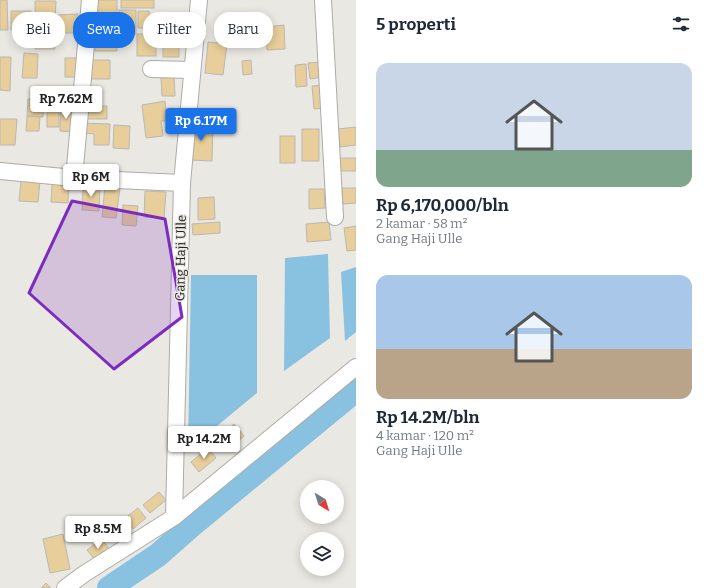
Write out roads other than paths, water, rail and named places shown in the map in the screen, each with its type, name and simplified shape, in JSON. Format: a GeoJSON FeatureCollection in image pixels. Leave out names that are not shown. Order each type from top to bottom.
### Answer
{"type":"FeatureCollection","features":[{"type":"Feature","properties":{"kind":"street"},"geometry":{"type":"LineString","coordinates":[[74,178],[90,0]]}},
{"type":"Feature","properties":{"kind":"street","name":"Gang Haji Ulle"},"geometry":{"type":"LineString","coordinates":[[174,517],[182,183],[199,0]]}},
{"type":"Feature","properties":{"kind":"street"},"geometry":{"type":"LineString","coordinates":[[323,0],[335,217]]}},
{"type":"Feature","properties":{"kind":"street"},"geometry":{"type":"LineString","coordinates":[[151,69],[192,70]]}},
{"type":"Feature","properties":{"kind":"street"},"geometry":{"type":"LineString","coordinates":[[0,171],[74,178],[182,183]]}},
{"type":"Feature","properties":{"kind":"street"},"geometry":{"type":"LineString","coordinates":[[65,588],[84,574],[174,517],[356,367]]}},
{"type":"Feature","properties":{"kind":"water"},"geometry":{"type":"Polygon","coordinates":[[[328,254],[330,338],[284,371],[285,258],[328,254]]]}},
{"type":"Feature","properties":{"kind":"water"},"geometry":{"type":"Polygon","coordinates":[[[356,267],[356,332],[345,341],[341,272],[356,267]]]}},
{"type":"Feature","properties":{"kind":"water"},"geometry":{"type":"Polygon","coordinates":[[[191,275],[257,275],[257,393],[188,450],[191,275]]]}},
{"type":"Feature","properties":{"kind":"waterway"},"geometry":{"type":"LineString","coordinates":[[109,588],[158,555],[192,525],[356,390]]}}]}
